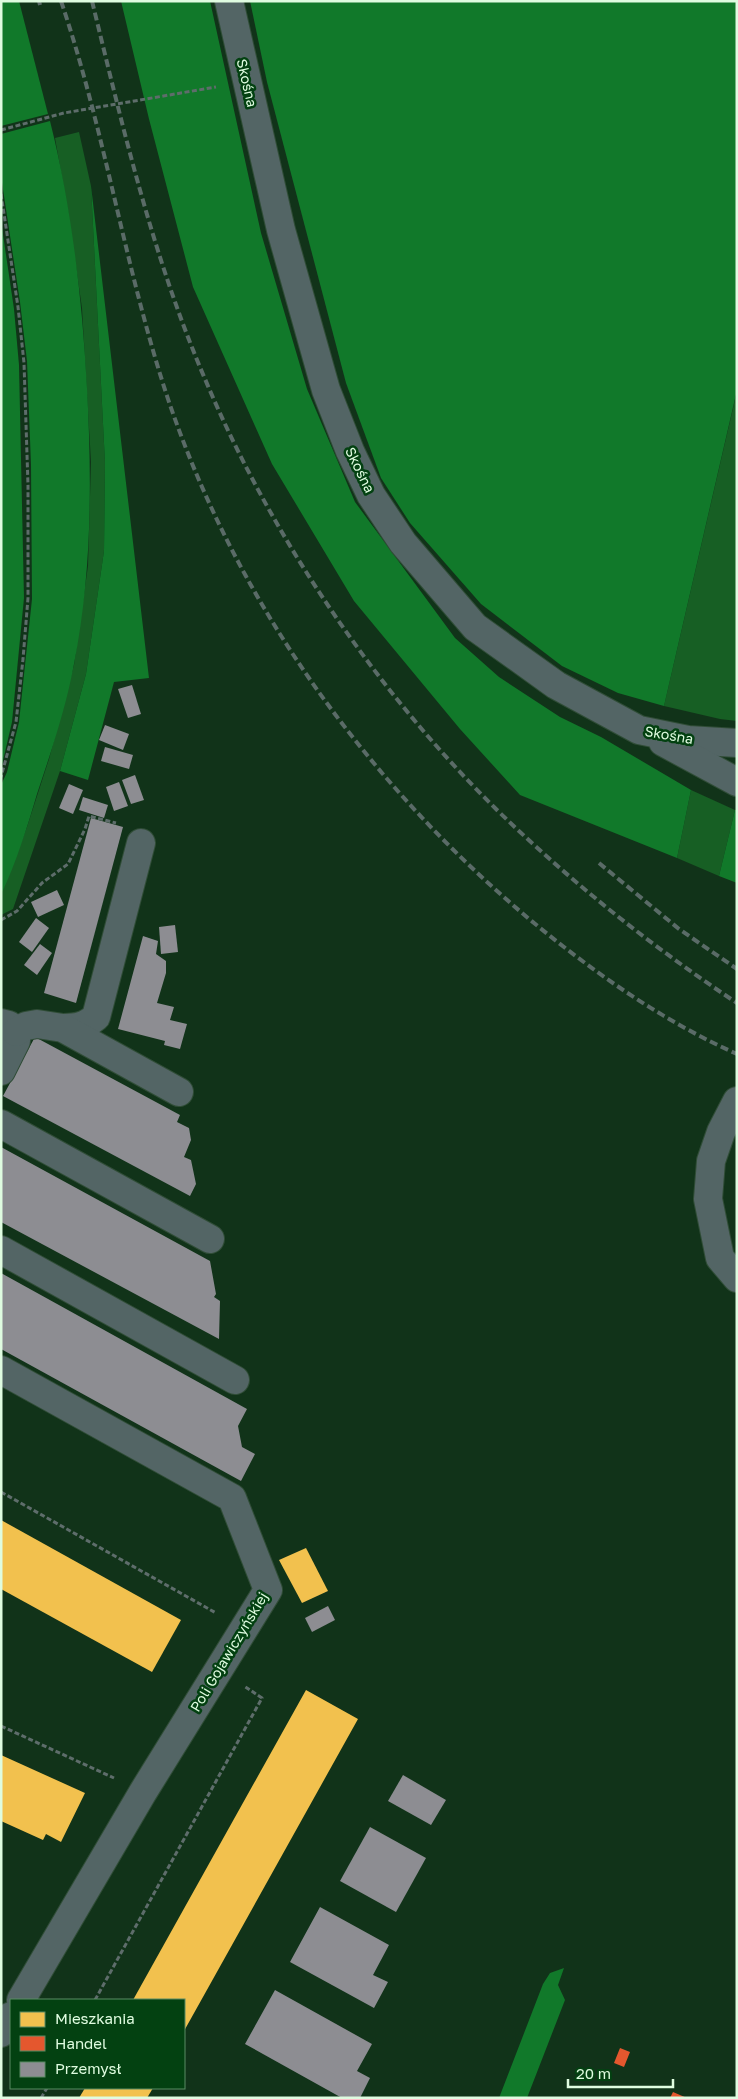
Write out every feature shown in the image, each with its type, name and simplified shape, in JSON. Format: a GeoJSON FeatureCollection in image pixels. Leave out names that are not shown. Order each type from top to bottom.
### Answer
{"type":"FeatureCollection","features":[{"type":"Feature","properties":{"kind":"street","name":"Skośna"},"geometry":{"type":"LineString","coordinates":[[229,1],[246,84],[281,230],[326,390],[350,452],[371,495],[403,543],[475,627],[556,685],[639,730],[688,740],[737,743]]}},
{"type":"Feature","properties":{"kind":"street"},"geometry":{"type":"LineString","coordinates":[[639,730],[737,782]]}},
{"type":"Feature","properties":{"kind":"street"},"geometry":{"type":"LineString","coordinates":[[1,1070],[16,1041],[9,1028],[37,1024],[78,1028],[88,1024],[96,1017],[141,843]]}},
{"type":"Feature","properties":{"kind":"street"},"geometry":{"type":"LineString","coordinates":[[63,1028],[179,1092]]}},
{"type":"Feature","properties":{"kind":"street"},"geometry":{"type":"LineString","coordinates":[[737,1101],[721,1132],[711,1161],[708,1199],[720,1258],[737,1278]]}},
{"type":"Feature","properties":{"kind":"street"},"geometry":{"type":"LineString","coordinates":[[1,1124],[210,1239]]}},
{"type":"Feature","properties":{"kind":"street"},"geometry":{"type":"LineString","coordinates":[[1,1250],[235,1380]]}},
{"type":"Feature","properties":{"kind":"street","name":"Poli Gojawiczyńskiej"},"geometry":{"type":"LineString","coordinates":[[1,1370],[232,1498],[268,1590],[143,1792],[21,1999]]}},
{"type":"Feature","properties":{"kind":"street"},"geometry":{"type":"LineString","coordinates":[[1,2033],[10,2018]]}},
{"type":"Feature","properties":{"kind":"path"},"geometry":{"type":"LineString","coordinates":[[1,130],[64,113],[180,92],[246,84]]}},
{"type":"Feature","properties":{"kind":"path"},"geometry":{"type":"LineString","coordinates":[[1,194],[18,307],[24,363],[28,485],[28,598],[23,658],[16,722],[1,777]]}},
{"type":"Feature","properties":{"kind":"path"},"geometry":{"type":"LineString","coordinates":[[1,920],[17,910],[42,882],[68,864],[85,830],[89,816],[138,830],[141,843]]}},
{"type":"Feature","properties":{"kind":"path"},"geometry":{"type":"LineString","coordinates":[[1,1492],[245,1629]]}},
{"type":"Feature","properties":{"kind":"path"},"geometry":{"type":"LineString","coordinates":[[96,1999],[262,1698],[243,1685]]}},
{"type":"Feature","properties":{"kind":"path"},"geometry":{"type":"LineString","coordinates":[[1,1726],[143,1792]]}},
{"type":"Feature","properties":{"kind":"green space"},"geometry":{"type":"Polygon","coordinates":[[[1,1],[19,1],[48,114],[1,126],[1,1]]]}},
{"type":"Feature","properties":{"kind":"green space"},"geometry":{"type":"Polygon","coordinates":[[[121,1],[210,1],[261,233],[307,389],[355,502],[455,638],[499,677],[560,717],[601,737],[691,790],[677,858],[520,795],[460,729],[354,601],[272,464],[193,287],[149,119],[121,1]]]}},
{"type":"Feature","properties":{"kind":"green space"},"geometry":{"type":"Polygon","coordinates":[[[250,1],[737,1],[737,390],[664,706],[618,693],[562,666],[481,604],[410,523],[381,478],[346,383],[267,82],[250,1]]]}},
{"type":"Feature","properties":{"kind":"green space"},"geometry":{"type":"Polygon","coordinates":[[[50,121],[70,220],[82,321],[90,457],[87,561],[80,630],[67,697],[25,832],[1,895],[1,785],[7,772],[19,722],[32,599],[31,465],[27,361],[1,176],[1,134],[50,121]]]}},
{"type":"Feature","properties":{"kind":"green space"},"geometry":{"type":"Polygon","coordinates":[[[79,132],[91,186],[105,463],[104,551],[86,674],[60,771],[13,909],[1,915],[1,895],[27,827],[49,759],[74,665],[88,566],[91,462],[82,308],[55,138],[79,132]]]}},
{"type":"Feature","properties":{"kind":"green space"},"geometry":{"type":"Polygon","coordinates":[[[91,186],[149,678],[114,682],[88,780],[60,771],[86,674],[104,551],[105,463],[91,186]]]}},
{"type":"Feature","properties":{"kind":"green space"},"geometry":{"type":"Polygon","coordinates":[[[1,221],[14,309],[19,365],[24,598],[12,722],[1,769],[1,221]]]}},
{"type":"Feature","properties":{"kind":"green space"},"geometry":{"type":"Polygon","coordinates":[[[737,391],[737,721],[664,706],[737,391]]]}},
{"type":"Feature","properties":{"kind":"green space"},"geometry":{"type":"Polygon","coordinates":[[[691,790],[735,810],[719,876],[677,858],[691,790]]]}},
{"type":"Feature","properties":{"kind":"green space"},"geometry":{"type":"Polygon","coordinates":[[[735,810],[737,810],[737,883],[719,876],[735,810]]]}},
{"type":"Feature","properties":{"kind":"green space"},"geometry":{"type":"Polygon","coordinates":[[[564,1968],[558,1985],[565,2000],[527,2098],[499,2098],[543,1984],[550,1973],[564,1968]]]}},
{"type":"Feature","properties":{"kind":"building: Mieszkania"},"geometry":{"type":"Polygon","coordinates":[[[1,1520],[181,1620],[152,1672],[1,1589],[1,1520]]]}},
{"type":"Feature","properties":{"kind":"building: Mieszkania"},"geometry":{"type":"Polygon","coordinates":[[[306,1548],[328,1591],[302,1603],[279,1560],[306,1548]]]}},
{"type":"Feature","properties":{"kind":"building: Mieszkania"},"geometry":{"type":"Polygon","coordinates":[[[306,1690],[358,1719],[185,2029],[185,1999],[134,1999],[306,1690]]]}},
{"type":"Feature","properties":{"kind":"building: Mieszkania"},"geometry":{"type":"Polygon","coordinates":[[[1,1755],[85,1793],[61,1842],[46,1834],[43,1840],[1,1821],[1,1755]]]}},
{"type":"Feature","properties":{"kind":"building: Mieszkania"},"geometry":{"type":"Polygon","coordinates":[[[84,2089],[152,2089],[147,2098],[79,2098],[84,2089]]]}},
{"type":"Feature","properties":{"kind":"building: Handel"},"geometry":{"type":"Polygon","coordinates":[[[620,2048],[630,2052],[624,2067],[614,2063],[620,2048]]]}},
{"type":"Feature","properties":{"kind":"building: Handel"},"geometry":{"type":"Polygon","coordinates":[[[673,2092],[687,2098],[670,2098],[673,2092]]]}},
{"type":"Feature","properties":{"kind":"building: Przemysł"},"geometry":{"type":"Polygon","coordinates":[[[132,685],[141,714],[128,718],[118,689],[132,685]]]}},
{"type":"Feature","properties":{"kind":"building: Przemysł"},"geometry":{"type":"Polygon","coordinates":[[[105,725],[129,734],[123,750],[99,740],[105,725]]]}},
{"type":"Feature","properties":{"kind":"building: Przemysł"},"geometry":{"type":"Polygon","coordinates":[[[105,747],[133,755],[129,769],[101,761],[105,747]]]}},
{"type":"Feature","properties":{"kind":"building: Przemysł"},"geometry":{"type":"Polygon","coordinates":[[[135,775],[144,800],[131,804],[122,780],[135,775]]]}},
{"type":"Feature","properties":{"kind":"building: Przemysł"},"geometry":{"type":"Polygon","coordinates":[[[119,782],[128,806],[114,811],[106,787],[119,782]]]}},
{"type":"Feature","properties":{"kind":"building: Przemysł"},"geometry":{"type":"Polygon","coordinates":[[[69,784],[83,790],[73,814],[59,808],[69,784]]]}},
{"type":"Feature","properties":{"kind":"building: Przemysł"},"geometry":{"type":"Polygon","coordinates":[[[83,797],[108,805],[104,818],[79,810],[83,797]]]}},
{"type":"Feature","properties":{"kind":"building: Przemysł"},"geometry":{"type":"Polygon","coordinates":[[[91,818],[123,827],[76,1003],[44,993],[91,818]]]}},
{"type":"Feature","properties":{"kind":"building: Przemysł"},"geometry":{"type":"Polygon","coordinates":[[[57,890],[64,905],[38,917],[31,902],[57,890]]]}},
{"type":"Feature","properties":{"kind":"building: Przemysł"},"geometry":{"type":"Polygon","coordinates":[[[36,918],[49,928],[32,952],[19,942],[36,918]]]}},
{"type":"Feature","properties":{"kind":"building: Przemysł"},"geometry":{"type":"Polygon","coordinates":[[[175,925],[178,952],[161,954],[159,927],[175,925]]]}},
{"type":"Feature","properties":{"kind":"building: Przemysł"},"geometry":{"type":"Polygon","coordinates":[[[143,936],[158,941],[156,954],[166,961],[166,973],[157,1003],[174,1007],[170,1020],[187,1024],[180,1049],[164,1045],[165,1041],[118,1029],[143,936]]]}},
{"type":"Feature","properties":{"kind":"building: Przemysł"},"geometry":{"type":"Polygon","coordinates":[[[40,944],[52,953],[37,975],[24,965],[40,944]]]}},
{"type":"Feature","properties":{"kind":"building: Przemysł"},"geometry":{"type":"Polygon","coordinates":[[[35,1037],[180,1115],[177,1122],[189,1128],[191,1140],[184,1157],[191,1160],[196,1184],[190,1196],[3,1096],[35,1037]]]}},
{"type":"Feature","properties":{"kind":"building: Przemysł"},"geometry":{"type":"Polygon","coordinates":[[[1,1147],[210,1261],[216,1294],[214,1297],[220,1301],[219,1339],[1,1222],[1,1147]]]}},
{"type":"Feature","properties":{"kind":"building: Przemysł"},"geometry":{"type":"Polygon","coordinates":[[[1,1273],[247,1409],[238,1426],[242,1447],[255,1454],[241,1481],[1,1349],[1,1273]]]}},
{"type":"Feature","properties":{"kind":"building: Przemysł"},"geometry":{"type":"Polygon","coordinates":[[[328,1606],[335,1620],[312,1632],[305,1618],[328,1606]]]}},
{"type":"Feature","properties":{"kind":"building: Przemysł"},"geometry":{"type":"Polygon","coordinates":[[[403,1775],[446,1800],[431,1825],[388,1801],[403,1775]]]}},
{"type":"Feature","properties":{"kind":"building: Przemysł"},"geometry":{"type":"Polygon","coordinates":[[[370,1827],[426,1858],[396,1912],[340,1881],[370,1827]]]}},
{"type":"Feature","properties":{"kind":"building: Przemysł"},"geometry":{"type":"Polygon","coordinates":[[[320,1907],[389,1945],[373,1975],[388,1982],[374,2008],[290,1962],[320,1907]]]}},
{"type":"Feature","properties":{"kind":"building: Przemysł"},"geometry":{"type":"Polygon","coordinates":[[[275,1990],[372,2044],[357,2071],[370,2078],[360,2098],[342,2098],[245,2044],[275,1990]]]}},
{"type":"Feature","properties":{"kind":"railway"},"geometry":{"type":"LineString","coordinates":[[39,1],[40,5]]}},
{"type":"Feature","properties":{"kind":"railway"},"geometry":{"type":"LineString","coordinates":[[61,1],[90,100],[139,300],[168,399],[197,475],[231,548],[270,618],[315,686],[363,751],[416,812],[473,869],[534,923],[606,978],[683,1027],[737,1054]]}},
{"type":"Feature","properties":{"kind":"railway"},"geometry":{"type":"LineString","coordinates":[[92,1],[115,97],[141,192],[186,333],[231,438],[261,496],[294,553],[368,662],[409,714],[497,810],[554,863],[612,912],[674,959],[737,1003]]}},
{"type":"Feature","properties":{"kind":"railway"},"geometry":{"type":"LineString","coordinates":[[599,863],[679,929],[737,969]]}}]}
